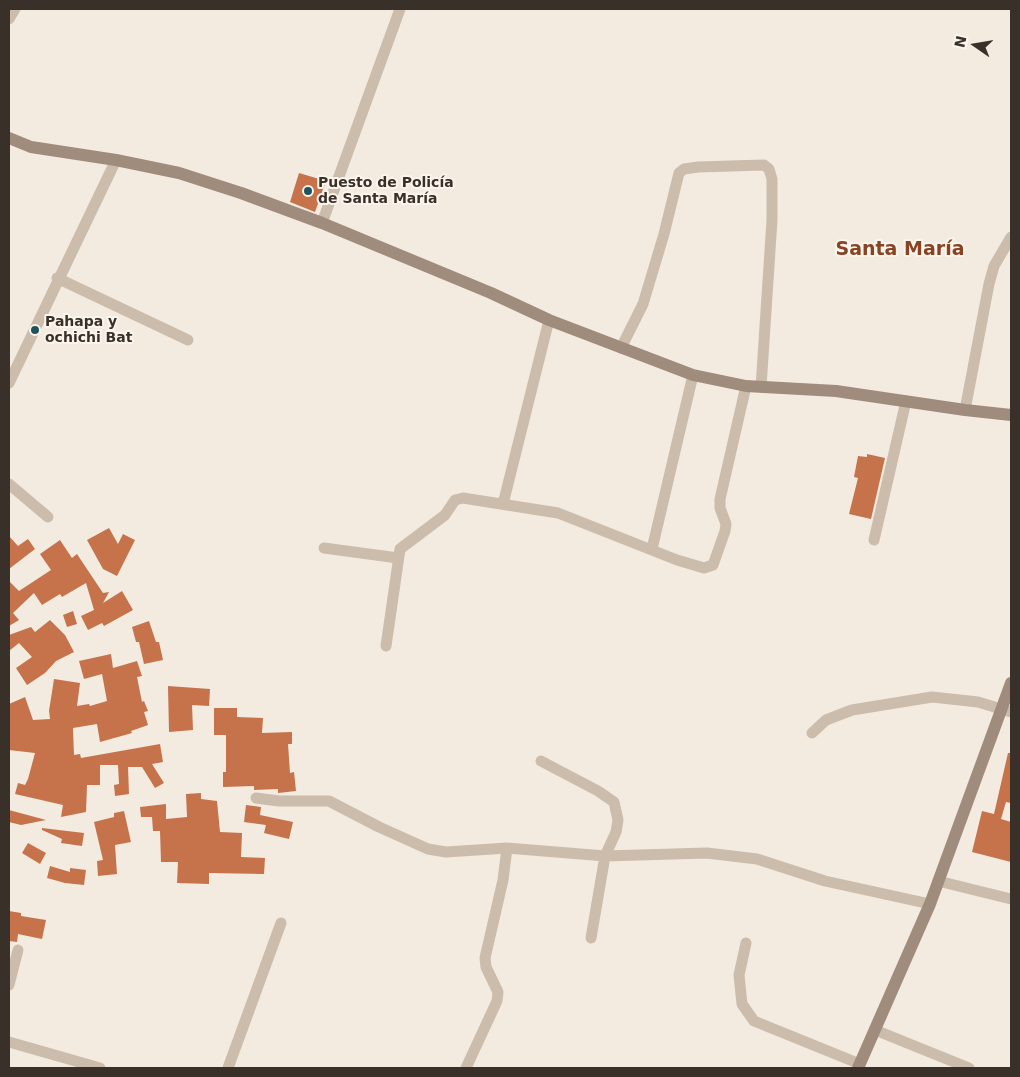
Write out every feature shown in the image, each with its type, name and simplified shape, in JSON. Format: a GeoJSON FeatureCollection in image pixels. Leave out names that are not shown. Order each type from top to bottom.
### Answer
{"type":"FeatureCollection","features":[{"type":"Feature","properties":{"kind":"street"},"geometry":{"type":"LineString","coordinates":[[9,19],[15,9]]}},
{"type":"Feature","properties":{"kind":"street"},"geometry":{"type":"LineString","coordinates":[[322,223],[400,9]]}},
{"type":"Feature","properties":{"kind":"street"},"geometry":{"type":"LineString","coordinates":[[9,138],[31,147],[116,160],[179,173],[322,223],[491,293],[549,320],[693,375],[746,386],[836,391],[965,410],[1011,414]]}},
{"type":"Feature","properties":{"kind":"street"},"geometry":{"type":"LineString","coordinates":[[9,383],[57,278],[116,160]]}},
{"type":"Feature","properties":{"kind":"street"},"geometry":{"type":"LineString","coordinates":[[621,348],[643,304],[664,234],[679,173],[684,169],[698,167],[764,165],[769,169],[772,179],[772,220],[761,387]]}},
{"type":"Feature","properties":{"kind":"street"},"geometry":{"type":"LineString","coordinates":[[965,410],[994,266],[1011,237]]}},
{"type":"Feature","properties":{"kind":"street"},"geometry":{"type":"LineString","coordinates":[[57,278],[188,340]]}},
{"type":"Feature","properties":{"kind":"street"},"geometry":{"type":"LineString","coordinates":[[503,504],[549,320]]}},
{"type":"Feature","properties":{"kind":"street"},"geometry":{"type":"LineString","coordinates":[[652,548],[693,375]]}},
{"type":"Feature","properties":{"kind":"street"},"geometry":{"type":"LineString","coordinates":[[386,646],[400,549],[445,515],[455,500],[463,498],[558,513],[704,568],[713,565],[725,531],[726,524],[720,508],[720,499],[746,386]]}},
{"type":"Feature","properties":{"kind":"street"},"geometry":{"type":"LineString","coordinates":[[874,540],[906,401]]}},
{"type":"Feature","properties":{"kind":"street"},"geometry":{"type":"LineString","coordinates":[[9,484],[48,517]]}},
{"type":"Feature","properties":{"kind":"street"},"geometry":{"type":"LineString","coordinates":[[324,548],[398,558]]}},
{"type":"Feature","properties":{"kind":"street"},"geometry":{"type":"LineString","coordinates":[[746,943],[739,975],[742,1004],[754,1021],[859,1066],[930,904],[1007,711],[1011,683]]}},
{"type":"Feature","properties":{"kind":"street"},"geometry":{"type":"LineString","coordinates":[[812,733],[826,720],[852,710],[932,697],[978,702],[1007,711]]}},
{"type":"Feature","properties":{"kind":"street"},"geometry":{"type":"LineString","coordinates":[[541,761],[598,791],[614,802],[618,820],[616,832],[605,856],[591,938]]}},
{"type":"Feature","properties":{"kind":"street"},"geometry":{"type":"LineString","coordinates":[[256,798],[279,801],[329,801],[379,827],[428,849],[446,852],[507,848],[605,856],[707,853],[757,859],[825,882],[930,904]]}},
{"type":"Feature","properties":{"kind":"street"},"geometry":{"type":"LineString","coordinates":[[466,1068],[497,1001],[498,992],[486,967],[485,958],[503,880],[507,848]]}},
{"type":"Feature","properties":{"kind":"street"},"geometry":{"type":"LineString","coordinates":[[938,881],[1011,899]]}},
{"type":"Feature","properties":{"kind":"street"},"geometry":{"type":"LineString","coordinates":[[228,1068],[281,923]]}},
{"type":"Feature","properties":{"kind":"street"},"geometry":{"type":"LineString","coordinates":[[9,985],[18,950]]}},
{"type":"Feature","properties":{"kind":"street"},"geometry":{"type":"LineString","coordinates":[[875,1030],[969,1068]]}},
{"type":"Feature","properties":{"kind":"street"},"geometry":{"type":"LineString","coordinates":[[9,1042],[100,1068]]}},
{"type":"Feature","properties":{"kind":"building","name":"Puesto de Policía de Santa María"},"geometry":{"type":"Polygon","coordinates":[[[299,173],[326,181],[315,212],[290,202],[299,173]]]}},
{"type":"Feature","properties":{"kind":"building"},"geometry":{"type":"Polygon","coordinates":[[[867,454],[885,458],[871,519],[849,514],[858,478],[854,477],[858,456],[867,457],[867,454]]]}},
{"type":"Feature","properties":{"kind":"building"},"geometry":{"type":"Polygon","coordinates":[[[109,528],[118,544],[123,534],[135,540],[117,576],[103,569],[87,540],[109,528]]]}},
{"type":"Feature","properties":{"kind":"building"},"geometry":{"type":"Polygon","coordinates":[[[9,536],[18,546],[28,539],[35,549],[9,569],[9,536]]]}},
{"type":"Feature","properties":{"kind":"building"},"geometry":{"type":"Polygon","coordinates":[[[60,540],[72,558],[77,554],[103,593],[109,592],[103,603],[122,591],[133,610],[104,626],[102,623],[88,630],[81,616],[94,610],[86,583],[62,597],[60,594],[42,605],[34,593],[13,613],[19,620],[9,626],[9,581],[19,591],[51,570],[40,554],[60,540]]]}},
{"type":"Feature","properties":{"kind":"building"},"geometry":{"type":"Polygon","coordinates":[[[73,611],[77,624],[67,627],[63,615],[73,611]]]}},
{"type":"Feature","properties":{"kind":"building"},"geometry":{"type":"Polygon","coordinates":[[[50,620],[65,635],[74,652],[56,661],[45,673],[27,685],[16,668],[32,657],[19,643],[9,651],[9,635],[31,627],[35,632],[50,620]]]}},
{"type":"Feature","properties":{"kind":"building"},"geometry":{"type":"Polygon","coordinates":[[[149,621],[156,642],[159,642],[163,660],[144,664],[139,642],[136,642],[132,627],[149,621]]]}},
{"type":"Feature","properties":{"kind":"building"},"geometry":{"type":"Polygon","coordinates":[[[111,654],[113,668],[137,661],[142,676],[137,677],[142,702],[144,701],[148,711],[144,712],[148,725],[131,731],[132,733],[100,742],[97,724],[73,728],[74,755],[80,754],[81,758],[160,744],[163,762],[152,764],[164,783],[155,788],[142,767],[128,767],[129,794],[115,796],[114,785],[119,784],[118,765],[100,765],[100,785],[87,785],[86,812],[61,817],[63,805],[15,794],[18,783],[25,785],[28,779],[35,753],[9,750],[9,704],[25,697],[33,720],[50,719],[49,711],[54,679],[80,683],[77,706],[89,704],[90,706],[107,701],[102,674],[84,679],[79,661],[111,654]]]}},
{"type":"Feature","properties":{"kind":"building"},"geometry":{"type":"Polygon","coordinates":[[[168,686],[210,689],[209,706],[192,705],[193,730],[169,732],[168,686]]]}},
{"type":"Feature","properties":{"kind":"building"},"geometry":{"type":"Polygon","coordinates":[[[214,708],[237,708],[237,717],[263,718],[262,733],[292,732],[292,744],[288,744],[290,773],[294,772],[296,791],[278,793],[278,789],[254,790],[254,786],[223,787],[223,772],[226,772],[226,735],[214,735],[214,708]]]}},
{"type":"Feature","properties":{"kind":"building"},"geometry":{"type":"Polygon","coordinates":[[[1008,753],[1011,753],[1011,803],[1006,802],[1001,819],[1011,822],[1011,862],[972,852],[982,811],[994,814],[1008,753]]]}},
{"type":"Feature","properties":{"kind":"building"},"geometry":{"type":"Polygon","coordinates":[[[201,793],[201,799],[217,801],[220,832],[242,833],[241,857],[265,858],[264,874],[209,873],[209,884],[177,883],[178,862],[161,862],[160,831],[153,831],[152,817],[141,817],[140,807],[166,804],[166,819],[187,817],[186,794],[201,793]]]}},
{"type":"Feature","properties":{"kind":"building"},"geometry":{"type":"Polygon","coordinates":[[[246,805],[261,807],[260,815],[293,822],[289,839],[264,833],[266,825],[244,822],[246,805]]]}},
{"type":"Feature","properties":{"kind":"building"},"geometry":{"type":"Polygon","coordinates":[[[9,810],[46,820],[21,825],[9,822],[9,810]]]}},
{"type":"Feature","properties":{"kind":"building"},"geometry":{"type":"Polygon","coordinates":[[[124,811],[131,842],[115,845],[117,874],[98,876],[97,861],[103,860],[94,822],[114,817],[114,813],[124,811]]]}},
{"type":"Feature","properties":{"kind":"building"},"geometry":{"type":"Polygon","coordinates":[[[42,828],[84,833],[82,846],[61,843],[62,839],[42,830],[42,828]]]}},
{"type":"Feature","properties":{"kind":"building"},"geometry":{"type":"Polygon","coordinates":[[[28,843],[46,853],[40,864],[22,853],[28,843]]]}},
{"type":"Feature","properties":{"kind":"building"},"geometry":{"type":"Polygon","coordinates":[[[50,866],[70,872],[70,868],[86,870],[84,885],[65,883],[47,878],[50,866]]]}},
{"type":"Feature","properties":{"kind":"building"},"geometry":{"type":"Polygon","coordinates":[[[9,911],[21,913],[21,916],[46,920],[42,939],[18,934],[17,942],[9,941],[9,911]]]}},
{"type":"Feature","properties":{"kind":"place","name":"Puesto de Policía de Santa María"},"geometry":{"type":"Point","coordinates":[308,191]}},
{"type":"Feature","properties":{"kind":"place","name":"Pahapa y ochichi Bat"},"geometry":{"type":"Point","coordinates":[35,330]}},
{"type":"Feature","properties":{"kind":"district","name":"Santa María"},"geometry":{"type":"Point","coordinates":[900,250]}}]}
